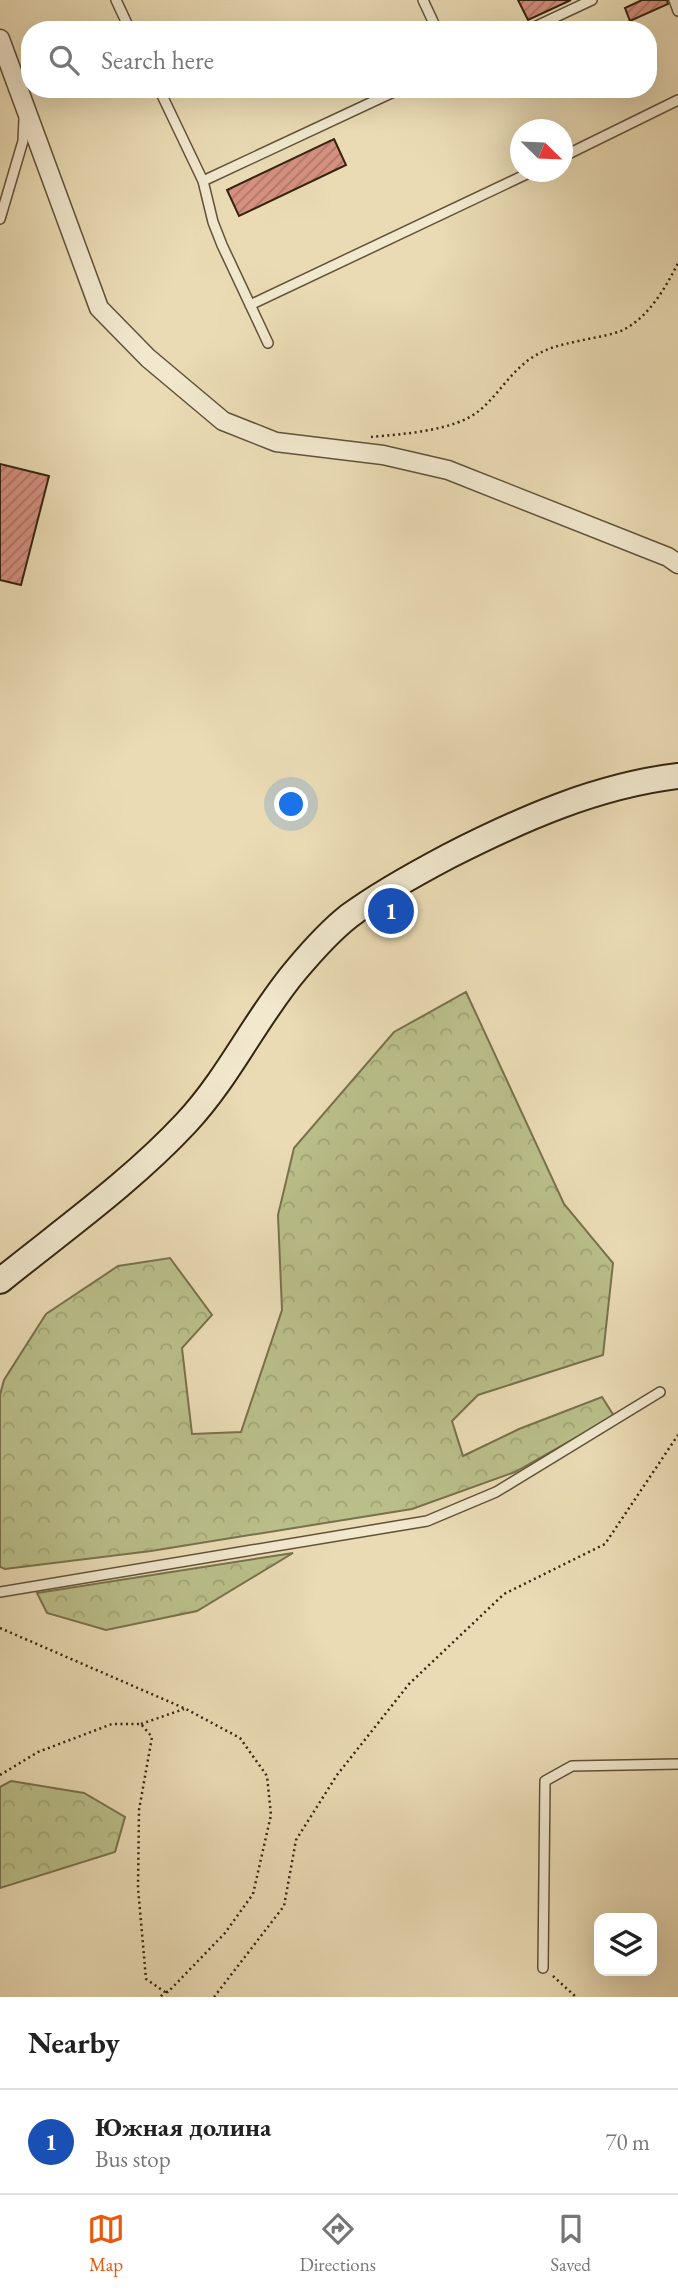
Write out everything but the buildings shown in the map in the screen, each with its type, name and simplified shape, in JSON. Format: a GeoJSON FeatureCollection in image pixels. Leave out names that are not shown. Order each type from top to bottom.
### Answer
{"type":"FeatureCollection","features":[{"type":"Feature","properties":{"kind":"street"},"geometry":{"type":"LineString","coordinates":[[0,39],[21,93]]}},
{"type":"Feature","properties":{"kind":"street"},"geometry":{"type":"LineString","coordinates":[[23,98],[99,307],[148,358],[223,421],[276,442],[383,455],[449,470],[668,557],[678,564]]}},
{"type":"Feature","properties":{"kind":"street"},"geometry":{"type":"LineString","coordinates":[[0,1281],[159,1151],[187,1122],[233,1063],[295,972],[323,939],[348,917],[427,868],[550,808],[627,785],[678,776]]}},
{"type":"Feature","properties":{"kind":"lane"},"geometry":{"type":"LineString","coordinates":[[116,0],[126,21]]}},
{"type":"Feature","properties":{"kind":"lane"},"geometry":{"type":"LineString","coordinates":[[423,0],[433,21]]}},
{"type":"Feature","properties":{"kind":"lane"},"geometry":{"type":"LineString","coordinates":[[547,21],[592,0]]}},
{"type":"Feature","properties":{"kind":"lane"},"geometry":{"type":"LineString","coordinates":[[674,0],[678,11]]}},
{"type":"Feature","properties":{"kind":"lane"},"geometry":{"type":"LineString","coordinates":[[163,98],[203,181],[218,234],[268,343]]}},
{"type":"Feature","properties":{"kind":"lane"},"geometry":{"type":"LineString","coordinates":[[203,181],[381,98]]}},
{"type":"Feature","properties":{"kind":"lane"},"geometry":{"type":"LineString","coordinates":[[573,152],[678,100]]}},
{"type":"Feature","properties":{"kind":"lane"},"geometry":{"type":"LineString","coordinates":[[0,219],[23,141],[25,103]]}},
{"type":"Feature","properties":{"kind":"lane"},"geometry":{"type":"LineString","coordinates":[[250,305],[510,182]]}},
{"type":"Feature","properties":{"kind":"lane"},"geometry":{"type":"LineString","coordinates":[[0,1592],[427,1521],[496,1492],[660,1392]]}},
{"type":"Feature","properties":{"kind":"lane"},"geometry":{"type":"LineString","coordinates":[[544,1968],[545,1781],[572,1766],[678,1764]]}},
{"type":"Feature","properties":{"kind":"path"},"geometry":{"type":"LineString","coordinates":[[360,437],[405,433],[470,418],[516,369],[534,356],[556,346],[624,330],[642,316],[667,285],[678,263]]}},
{"type":"Feature","properties":{"kind":"path"},"geometry":{"type":"LineString","coordinates":[[214,1997],[284,1906],[296,1840],[337,1775],[409,1684],[504,1594],[605,1544],[678,1435]]}},
{"type":"Feature","properties":{"kind":"path"},"geometry":{"type":"LineString","coordinates":[[0,1628],[186,1709],[240,1738],[267,1776],[271,1815],[253,1894],[225,1933],[160,1997]]}},
{"type":"Feature","properties":{"kind":"path"},"geometry":{"type":"LineString","coordinates":[[0,1775],[38,1752],[113,1724],[141,1724],[186,1709]]}},
{"type":"Feature","properties":{"kind":"path"},"geometry":{"type":"LineString","coordinates":[[141,1724],[152,1737],[139,1810],[138,1888],[146,1979],[165,1992]]}},
{"type":"Feature","properties":{"kind":"path"},"geometry":{"type":"LineString","coordinates":[[544,1968],[576,1997]]}},
{"type":"Feature","properties":{"kind":"green space"},"geometry":{"type":"Polygon","coordinates":[[[466,992],[564,1204],[613,1263],[603,1355],[478,1395],[452,1421],[463,1456],[519,1429],[602,1397],[614,1416],[515,1472],[412,1509],[151,1551],[5,1569],[0,1567],[0,1395],[4,1380],[46,1314],[118,1266],[170,1258],[212,1315],[182,1348],[192,1434],[241,1432],[282,1310],[278,1215],[294,1148],[394,1032],[466,992]]]}},
{"type":"Feature","properties":{"kind":"green space"},"geometry":{"type":"Polygon","coordinates":[[[293,1553],[197,1611],[106,1630],[47,1613],[37,1593],[293,1553]]]}},
{"type":"Feature","properties":{"kind":"green space"},"geometry":{"type":"Polygon","coordinates":[[[11,1781],[84,1793],[125,1817],[115,1852],[0,1888],[0,1787],[11,1781]]]}},
{"type":"Feature","properties":{"kind":"place","name":"Южная долина"},"geometry":{"type":"Point","coordinates":[391,911]}}]}
